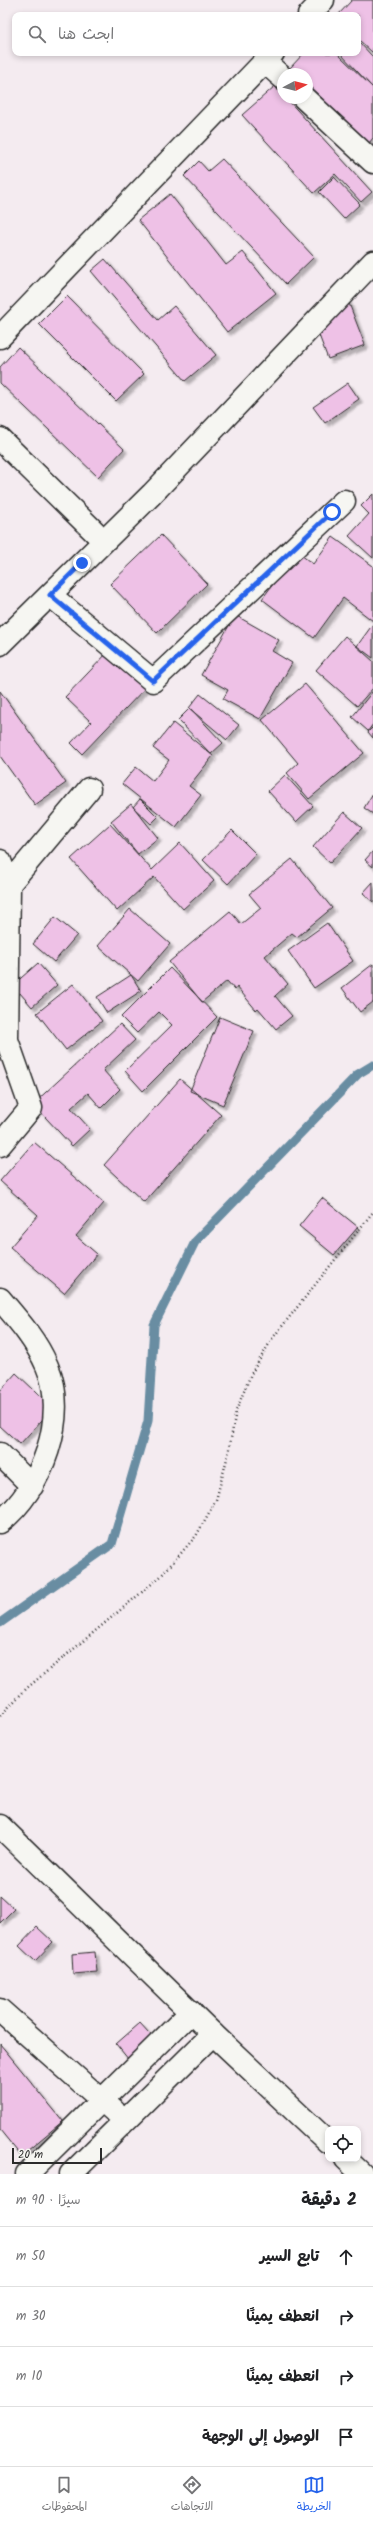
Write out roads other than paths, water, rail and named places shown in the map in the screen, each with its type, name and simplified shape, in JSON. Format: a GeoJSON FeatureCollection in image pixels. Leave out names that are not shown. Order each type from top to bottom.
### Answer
{"type":"FeatureCollection","features":[{"type":"Feature","properties":{"kind":"street"},"geometry":{"type":"LineString","coordinates":[[312,12],[323,0]]}},
{"type":"Feature","properties":{"kind":"street"},"geometry":{"type":"LineString","coordinates":[[0,337],[269,57],[277,69]]}},
{"type":"Feature","properties":{"kind":"street"},"geometry":{"type":"LineString","coordinates":[[310,104],[373,162]]}},
{"type":"Feature","properties":{"kind":"street"},"geometry":{"type":"LineString","coordinates":[[0,644],[157,488],[373,262]]}},
{"type":"Feature","properties":{"kind":"street"},"geometry":{"type":"LineString","coordinates":[[0,439],[104,541]]}},
{"type":"Feature","properties":{"kind":"street"},"geometry":{"type":"LineString","coordinates":[[50,595],[153,681],[344,501]]}},
{"type":"Feature","properties":{"kind":"street"},"geometry":{"type":"LineString","coordinates":[[5,891],[89,789]]}},
{"type":"Feature","properties":{"kind":"street"},"geometry":{"type":"LineString","coordinates":[[0,861],[5,891],[7,1040],[31,1108],[0,1145]]}},
{"type":"Feature","properties":{"kind":"street"},"geometry":{"type":"LineString","coordinates":[[0,1298],[31,1336],[48,1366],[56,1399],[52,1434],[43,1467],[32,1486],[0,1522]]}},
{"type":"Feature","properties":{"kind":"street"},"geometry":{"type":"LineString","coordinates":[[0,1454],[32,1486]]}},
{"type":"Feature","properties":{"kind":"street"},"geometry":{"type":"LineString","coordinates":[[0,1826],[213,2034],[325,2139]]}},
{"type":"Feature","properties":{"kind":"street"},"geometry":{"type":"LineString","coordinates":[[0,2010],[125,2120]]}},
{"type":"Feature","properties":{"kind":"street"},"geometry":{"type":"LineString","coordinates":[[33,2172],[192,2012]]}},
{"type":"Feature","properties":{"kind":"street"},"geometry":{"type":"LineString","coordinates":[[71,2174],[213,2034]]}},
{"type":"Feature","properties":{"kind":"street"},"geometry":{"type":"LineString","coordinates":[[349,2162],[362,2174]]}},
{"type":"Feature","properties":{"kind":"waterway"},"geometry":{"type":"LineString","coordinates":[[0,1623],[112,1544],[148,1421],[154,1325],[195,1242],[358,1074],[373,1065]]}}]}
